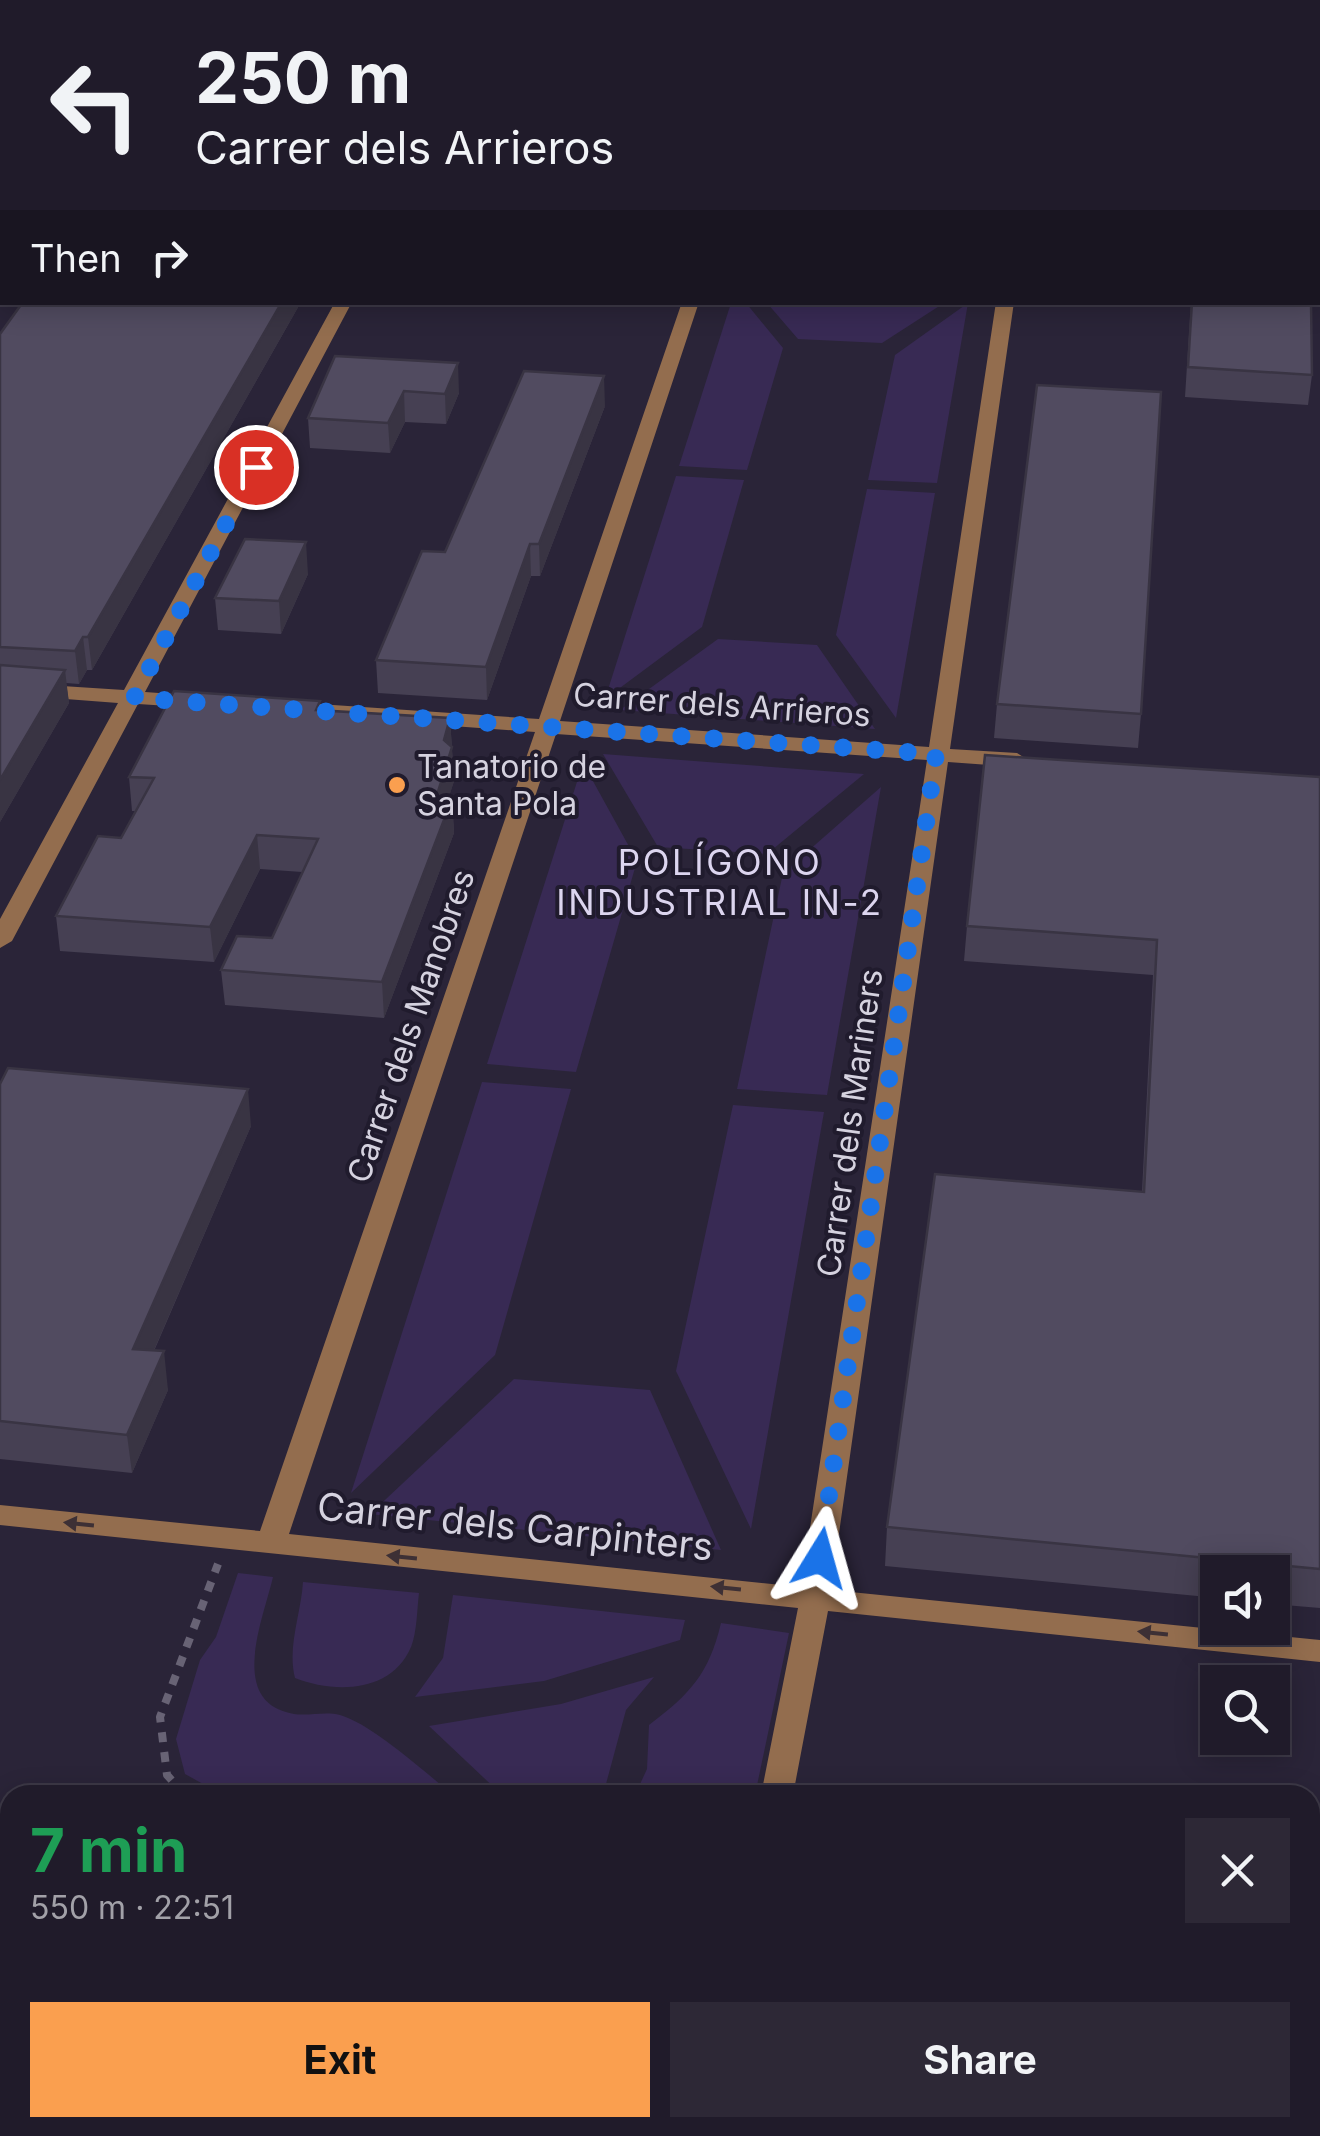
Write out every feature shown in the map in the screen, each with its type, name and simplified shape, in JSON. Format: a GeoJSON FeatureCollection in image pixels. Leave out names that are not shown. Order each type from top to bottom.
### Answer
{"type":"FeatureCollection","features":[{"type":"Feature","properties":{"kind":"street"},"geometry":{"type":"LineString","coordinates":[[0,942],[342,305]]}},
{"type":"Feature","properties":{"kind":"street","name":"Carrer dels Manobres"},"geometry":{"type":"LineString","coordinates":[[271,1544],[691,305]]}},
{"type":"Feature","properties":{"kind":"street","name":"Carrer dels Mariners"},"geometry":{"type":"LineString","coordinates":[[779,1785],[814,1597],[1004,305]]}},
{"type":"Feature","properties":{"kind":"street"},"geometry":{"type":"LineString","coordinates":[[0,688],[232,704]]}},
{"type":"Feature","properties":{"kind":"street","name":"Carrer dels Arrieros"},"geometry":{"type":"LineString","coordinates":[[272,706],[1032,761]]}},
{"type":"Feature","properties":{"kind":"street","name":"Carrer dels Carpinters"},"geometry":{"type":"LineString","coordinates":[[0,1515],[1320,1652]]}},
{"type":"Feature","properties":{"kind":"path"},"geometry":{"type":"LineString","coordinates":[[176,1785],[167,1775],[160,1717],[228,1540]]}},
{"type":"Feature","properties":{"kind":"shaded area"},"geometry":{"type":"Polygon","coordinates":[[[730,305],[748,305],[783,348],[747,470],[679,466],[730,305]]]}},
{"type":"Feature","properties":{"kind":"shaded area"},"geometry":{"type":"Polygon","coordinates":[[[769,305],[941,305],[882,343],[798,339],[769,305]]]}},
{"type":"Feature","properties":{"kind":"shaded area"},"geometry":{"type":"Polygon","coordinates":[[[968,305],[937,483],[868,480],[895,355],[968,305]]]}},
{"type":"Feature","properties":{"kind":"shaded area"},"geometry":{"type":"Polygon","coordinates":[[[676,476],[744,480],[702,627],[605,699],[676,476]]]}},
{"type":"Feature","properties":{"kind":"shaded area"},"geometry":{"type":"Polygon","coordinates":[[[867,489],[935,493],[896,718],[836,635],[867,489]]]}},
{"type":"Feature","properties":{"kind":"shaded area"},"geometry":{"type":"Polygon","coordinates":[[[718,639],[817,645],[875,729],[620,710],[718,639]]]}},
{"type":"Feature","properties":{"kind":"shaded area"},"geometry":{"type":"Polygon","coordinates":[[[603,754],[864,774],[767,854],[658,847],[603,754]]]}},
{"type":"Feature","properties":{"kind":"shaded area"},"geometry":{"type":"Polygon","coordinates":[[[583,763],[637,861],[576,1072],[487,1064],[583,763]]]}},
{"type":"Feature","properties":{"kind":"shaded area"},"geometry":{"type":"Polygon","coordinates":[[[881,787],[827,1095],[737,1089],[783,873],[881,787]]]}},
{"type":"Feature","properties":{"kind":"shaded area"},"geometry":{"type":"Polygon","coordinates":[[[482,1082],[571,1089],[495,1355],[351,1493],[482,1082]]]}},
{"type":"Feature","properties":{"kind":"shaded area"},"geometry":{"type":"Polygon","coordinates":[[[733,1105],[824,1112],[751,1529],[676,1371],[733,1105]]]}},
{"type":"Feature","properties":{"kind":"shaded area"},"geometry":{"type":"Polygon","coordinates":[[[514,1379],[650,1390],[721,1550],[370,1514],[514,1379]]]}},
{"type":"Feature","properties":{"kind":"shaded area"},"geometry":{"type":"Polygon","coordinates":[[[238,1573],[273,1577],[255,1658],[255,1677],[261,1694],[273,1707],[294,1714],[335,1714],[353,1720],[441,1785],[205,1785],[185,1774],[176,1739],[200,1660],[216,1637],[238,1573]]]}},
{"type":"Feature","properties":{"kind":"shaded area"},"geometry":{"type":"Polygon","coordinates":[[[303,1582],[419,1593],[413,1641],[402,1662],[390,1674],[360,1686],[326,1686],[295,1678],[293,1642],[303,1582]]]}},
{"type":"Feature","properties":{"kind":"shaded area"},"geometry":{"type":"Polygon","coordinates":[[[453,1595],[685,1620],[680,1640],[544,1681],[415,1697],[443,1658],[453,1595]]]}},
{"type":"Feature","properties":{"kind":"shaded area"},"geometry":{"type":"Polygon","coordinates":[[[721,1623],[789,1633],[757,1785],[640,1785],[647,1769],[649,1725],[696,1682],[721,1623]]]}},
{"type":"Feature","properties":{"kind":"shaded area"},"geometry":{"type":"Polygon","coordinates":[[[654,1677],[626,1710],[605,1785],[491,1785],[429,1726],[561,1704],[654,1677]]]}},
{"type":"Feature","properties":{"kind":"building"},"geometry":{"type":"Polygon","coordinates":[[[21,305],[280,305],[88,637],[83,637],[75,651],[0,647],[0,334],[21,305]]]}},
{"type":"Feature","properties":{"kind":"building"},"geometry":{"type":"Polygon","coordinates":[[[1192,305],[1311,305],[1312,375],[1188,367],[1192,305]]]}},
{"type":"Feature","properties":{"kind":"building"},"geometry":{"type":"Polygon","coordinates":[[[335,356],[458,363],[445,394],[404,391],[388,423],[308,418],[335,356]]]}},
{"type":"Feature","properties":{"kind":"building"},"geometry":{"type":"Polygon","coordinates":[[[524,371],[604,376],[539,544],[530,544],[486,667],[376,660],[422,551],[445,552],[524,371]]]}},
{"type":"Feature","properties":{"kind":"building"},"geometry":{"type":"Polygon","coordinates":[[[1037,385],[1161,392],[1141,714],[997,704],[1037,385]]]}},
{"type":"Feature","properties":{"kind":"building"},"geometry":{"type":"Polygon","coordinates":[[[245,539],[306,542],[279,601],[215,598],[245,539]]]}},
{"type":"Feature","properties":{"kind":"building"},"geometry":{"type":"Polygon","coordinates":[[[0,665],[65,670],[0,780],[0,665]]]}},
{"type":"Feature","properties":{"kind":"building"},"geometry":{"type":"Polygon","coordinates":[[[174,691],[320,701],[316,710],[450,718],[444,740],[452,747],[436,798],[452,799],[382,982],[221,970],[237,936],[272,938],[318,839],[257,835],[210,927],[56,916],[98,836],[121,838],[154,778],[129,777],[174,691]]]}},
{"type":"Feature","properties":{"kind":"building"},"geometry":{"type":"Polygon","coordinates":[[[985,755],[1320,777],[1320,1569],[1290,1566],[1290,1555],[1200,1557],[887,1527],[935,1174],[1144,1192],[1157,940],[967,926],[985,755]]]}},
{"type":"Feature","properties":{"kind":"building"},"geometry":{"type":"Polygon","coordinates":[[[8,1068],[248,1089],[133,1349],[164,1351],[127,1435],[0,1421],[0,1084],[8,1068]]]}},
{"type":"Feature","properties":{"kind":"place","name":"Tanatorio de Santa Pola"},"geometry":{"type":"Point","coordinates":[397,785]}},
{"type":"Feature","properties":{"kind":"district","name":"POLÍGONO INDUSTRIAL IN-2"},"geometry":{"type":"Point","coordinates":[720,883]}},
{"type":"Feature","properties":{"kind":"route"},"geometry":{"type":"LineString","coordinates":[[256,467],[134,698],[936,754],[820,1558]]}}]}
